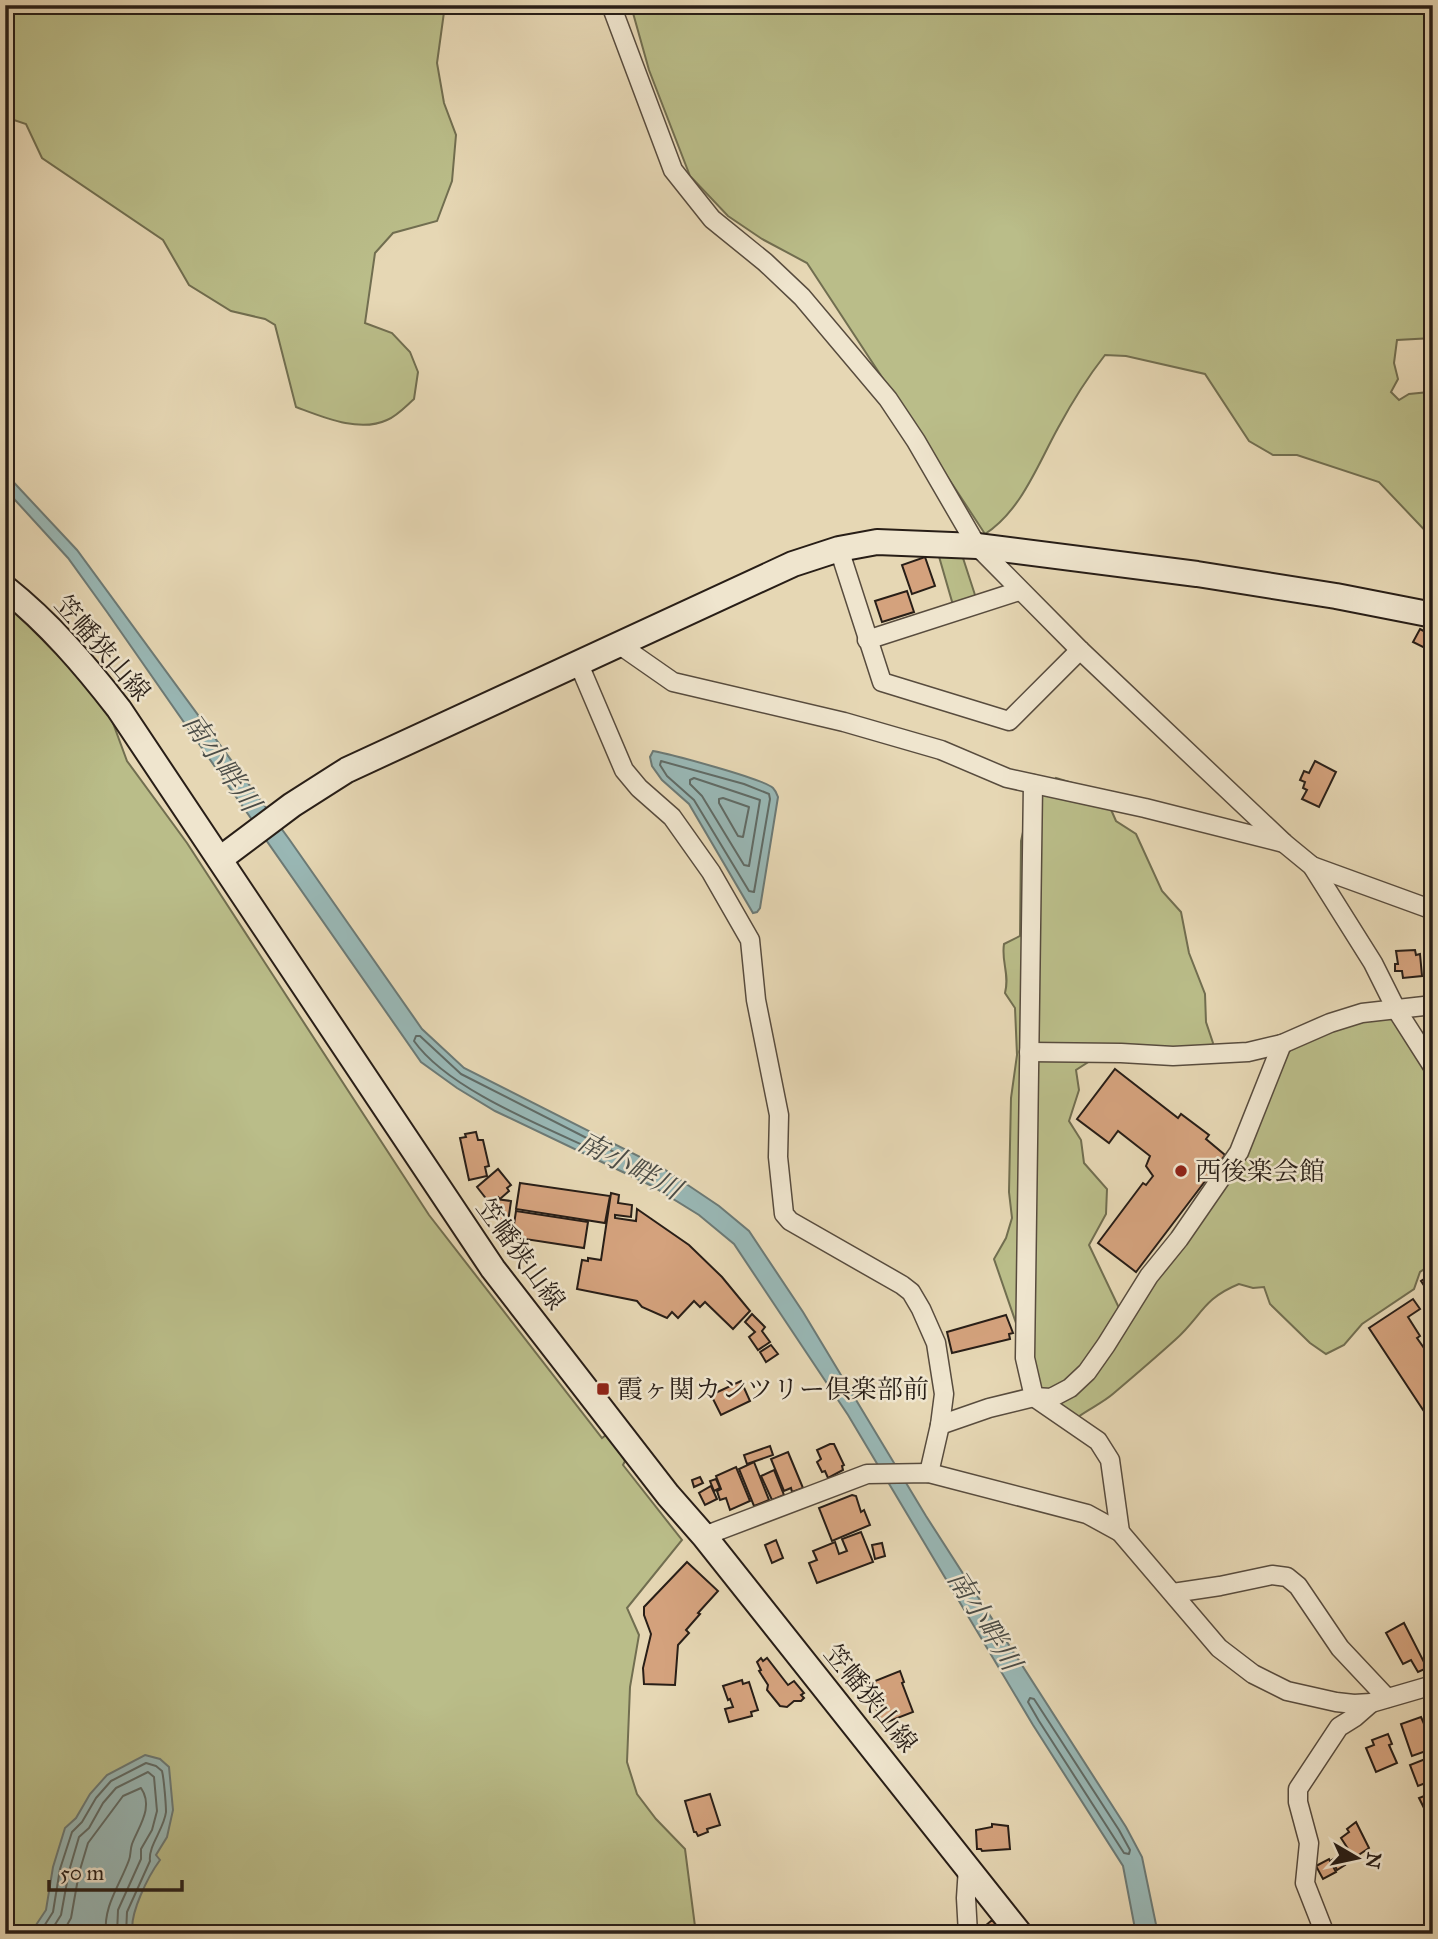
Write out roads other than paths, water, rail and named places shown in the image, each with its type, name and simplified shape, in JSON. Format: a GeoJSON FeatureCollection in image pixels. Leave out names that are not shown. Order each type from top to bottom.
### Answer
{"type":"FeatureCollection","features":[{"type":"Feature","properties":{"kind":"main road"},"geometry":{"type":"LineString","coordinates":[[220,859],[286,809],[347,770],[617,643],[793,564],[839,549],[877,542],[978,546],[1197,574],[1336,596],[1433,615]]}},
{"type":"Feature","properties":{"kind":"main road","name":"笠幡狭山線"},"geometry":{"type":"LineString","coordinates":[[5,588],[34,612],[93,676],[119,709],[493,1269],[668,1495],[704,1536],[1020,1934]]}},
{"type":"Feature","properties":{"kind":"street"},"geometry":{"type":"LineString","coordinates":[[611,5],[673,170],[712,219],[765,262],[802,297],[888,399],[978,546],[1019,591],[1283,843],[1312,866],[1433,910]]}},
{"type":"Feature","properties":{"kind":"street"},"geometry":{"type":"LineString","coordinates":[[839,549],[882,682],[1009,721],[1080,650]]}},
{"type":"Feature","properties":{"kind":"street"},"geometry":{"type":"LineString","coordinates":[[867,639],[1019,591]]}},
{"type":"Feature","properties":{"kind":"street"},"geometry":{"type":"LineString","coordinates":[[617,643],[673,681],[844,722],[940,750],[1007,778],[1145,808],[1283,843]]}},
{"type":"Feature","properties":{"kind":"street"},"geometry":{"type":"LineString","coordinates":[[578,662],[625,770],[639,788],[672,817],[711,872],[750,940],[756,1000],[779,1115],[778,1157],[784,1214],[790,1221],[911,1292],[936,1343],[944,1394],[929,1473]]}},
{"type":"Feature","properties":{"kind":"street"},"geometry":{"type":"LineString","coordinates":[[1033,784],[1024,1358],[1034,1397],[1098,1441],[1110,1460],[1120,1532]]}},
{"type":"Feature","properties":{"kind":"street"},"geometry":{"type":"LineString","coordinates":[[1312,866],[1433,1067]]}},
{"type":"Feature","properties":{"kind":"street"},"geometry":{"type":"LineString","coordinates":[[1029,1052],[1173,1056],[1248,1052],[1282,1044],[1330,1023],[1362,1013],[1433,1005]]}},
{"type":"Feature","properties":{"kind":"street"},"geometry":{"type":"LineString","coordinates":[[940,1425],[989,1408],[1034,1397],[1051,1398],[1070,1388],[1087,1372],[1107,1345],[1149,1276],[1186,1230],[1239,1152],[1282,1044]]}},
{"type":"Feature","properties":{"kind":"street"},"geometry":{"type":"LineString","coordinates":[[704,1536],[869,1474],[929,1473],[1087,1514],[1120,1532],[1219,1648],[1269,1684],[1336,1702],[1379,1700],[1433,1685]]}},
{"type":"Feature","properties":{"kind":"street"},"geometry":{"type":"LineString","coordinates":[[1173,1593],[1272,1575],[1287,1577],[1298,1586],[1379,1700]]}},
{"type":"Feature","properties":{"kind":"street"},"geometry":{"type":"LineString","coordinates":[[1325,1934],[1304,1883],[1309,1843],[1298,1802],[1298,1789],[1339,1727],[1379,1700]]}},
{"type":"Feature","properties":{"kind":"street"},"geometry":{"type":"LineString","coordinates":[[968,1867],[968,1934]]}},
{"type":"Feature","properties":{"kind":"water","name":"南小畔川"},"geometry":{"type":"Polygon","coordinates":[[[5,473],[77,550],[289,839],[422,1029],[464,1068],[664,1169],[719,1206],[749,1231],[803,1312],[926,1516],[1126,1827],[1142,1857],[1158,1934],[1136,1934],[1123,1866],[1033,1725],[848,1415],[734,1244],[699,1215],[652,1186],[495,1111],[421,1062],[68,558],[5,489],[5,473]]]}},
{"type":"Feature","properties":{"kind":"water"},"geometry":{"type":"Polygon","coordinates":[[[653,751],[736,773],[766,784],[776,791],[778,797],[760,908],[757,912],[753,913],[689,804],[662,780],[652,766],[650,757],[653,751]]]}},
{"type":"Feature","properties":{"kind":"water"},"geometry":{"type":"Polygon","coordinates":[[[145,1755],[160,1759],[169,1767],[173,1810],[167,1837],[156,1855],[160,1860],[136,1906],[133,1934],[30,1934],[46,1910],[53,1867],[65,1828],[76,1818],[90,1794],[107,1775],[145,1755]]]}},
{"type":"Feature","properties":{"kind":"place","name":"西後楽会館"},"geometry":{"type":"Point","coordinates":[1181,1171]}},
{"type":"Feature","properties":{"kind":"place","name":"霞ヶ関カンツリー倶楽部前"},"geometry":{"type":"Point","coordinates":[603,1389]}}]}
